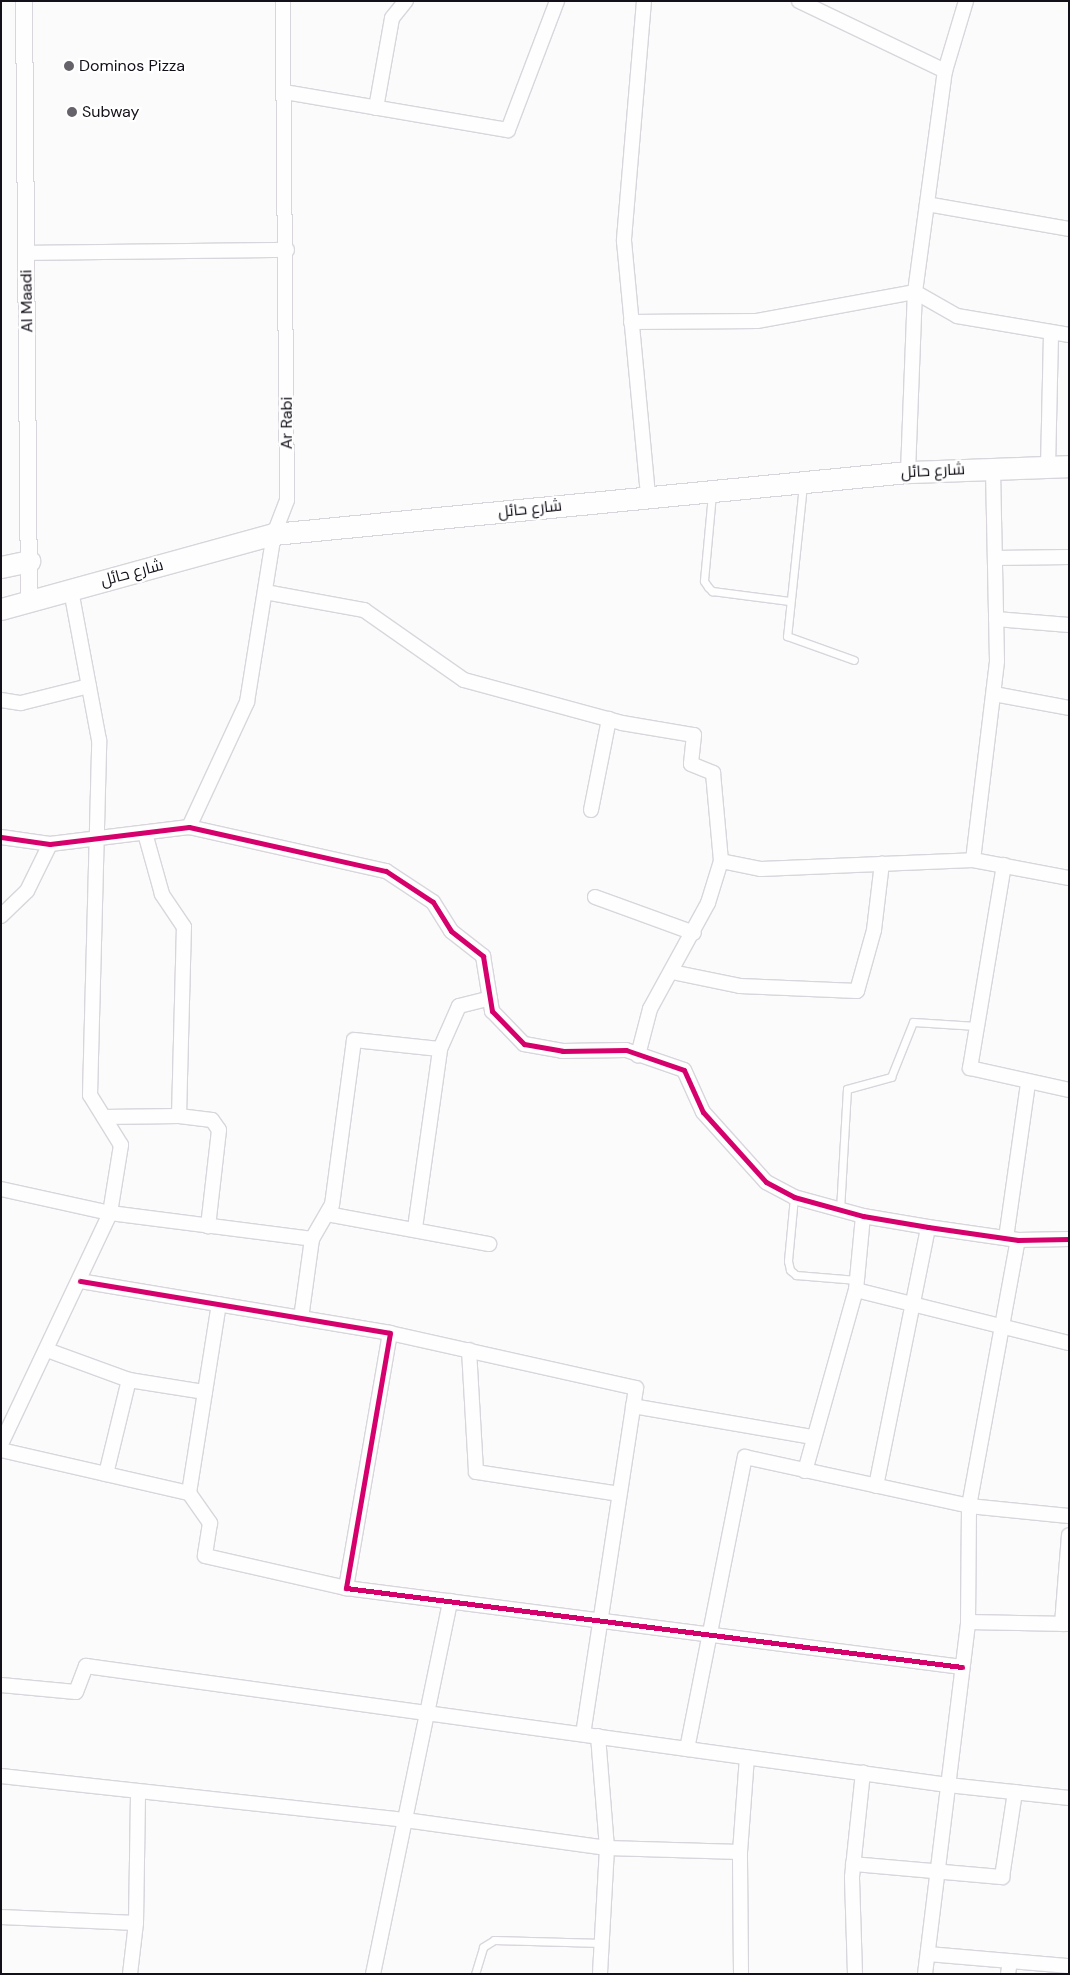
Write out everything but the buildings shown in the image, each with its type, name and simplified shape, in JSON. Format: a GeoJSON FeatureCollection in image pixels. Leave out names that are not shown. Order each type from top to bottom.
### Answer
{"type":"FeatureCollection","features":[{"type":"Feature","properties":{"kind":"main road","name":"شارع حائل"},"geometry":{"type":"LineString","coordinates":[[1,609],[274,534],[908,472],[1059,467]]}},
{"type":"Feature","properties":{"kind":"main road"},"geometry":{"type":"LineString","coordinates":[[1,567],[29,561]]}},
{"type":"Feature","properties":{"kind":"street","name":"Al Maadi"},"geometry":{"type":"LineString","coordinates":[[24,1],[29,601]]}},
{"type":"Feature","properties":{"kind":"street","name":"Ar Rabi"},"geometry":{"type":"LineString","coordinates":[[189,827],[247,702],[274,534],[287,500],[287,250],[283,1]]}},
{"type":"Feature","properties":{"kind":"street"},"geometry":{"type":"LineString","coordinates":[[376,108],[392,18],[406,1]]}},
{"type":"Feature","properties":{"kind":"street"},"geometry":{"type":"LineString","coordinates":[[284,92],[508,130],[557,1]]}},
{"type":"Feature","properties":{"kind":"street"},"geometry":{"type":"LineString","coordinates":[[644,1],[624,241],[648,497]]}},
{"type":"Feature","properties":{"kind":"street"},"geometry":{"type":"LineString","coordinates":[[799,1],[945,71]]}},
{"type":"Feature","properties":{"kind":"street"},"geometry":{"type":"LineString","coordinates":[[908,472],[915,292],[945,71],[966,1]]}},
{"type":"Feature","properties":{"kind":"street"},"geometry":{"type":"LineString","coordinates":[[927,204],[1069,229]]}},
{"type":"Feature","properties":{"kind":"street"},"geometry":{"type":"LineString","coordinates":[[26,252],[287,250]]}},
{"type":"Feature","properties":{"kind":"street"},"geometry":{"type":"LineString","coordinates":[[631,322],[757,321],[915,292],[958,316],[1051,334],[1069,335]]}},
{"type":"Feature","properties":{"kind":"street"},"geometry":{"type":"LineString","coordinates":[[1051,334],[1059,467]]}},
{"type":"Feature","properties":{"kind":"street"},"geometry":{"type":"LineString","coordinates":[[973,860],[994,694],[996,619],[993,469]]}},
{"type":"Feature","properties":{"kind":"street"},"geometry":{"type":"LineString","coordinates":[[995,558],[1069,557]]}},
{"type":"Feature","properties":{"kind":"street"},"geometry":{"type":"LineString","coordinates":[[1,1444],[80,1281],[110,1213],[121,1145],[90,1095],[94,841],[99,740],[71,590]]}},
{"type":"Feature","properties":{"kind":"street"},"geometry":{"type":"LineString","coordinates":[[265,592],[364,610],[464,680],[609,720],[694,735],[691,764],[713,773],[721,861],[708,903],[694,933],[650,1009],[638,1055]]}},
{"type":"Feature","properties":{"kind":"street"},"geometry":{"type":"LineString","coordinates":[[996,619],[1069,625]]}},
{"type":"Feature","properties":{"kind":"street"},"geometry":{"type":"LineString","coordinates":[[1,700],[21,703],[89,686]]}},
{"type":"Feature","properties":{"kind":"street"},"geometry":{"type":"LineString","coordinates":[[994,694],[1069,708]]}},
{"type":"Feature","properties":{"kind":"street"},"geometry":{"type":"LineString","coordinates":[[591,810],[609,720]]}},
{"type":"Feature","properties":{"kind":"street"},"geometry":{"type":"LineString","coordinates":[[1,837],[50,844],[94,841],[189,827],[386,872],[433,902],[451,931],[483,956],[492,1011],[524,1044],[562,1051],[626,1050],[684,1070],[703,1112],[766,1182],[794,1197],[863,1216],[1012,1239],[1069,1239]]}},
{"type":"Feature","properties":{"kind":"street"},"geometry":{"type":"LineString","coordinates":[[145,833],[162,894],[184,927],[178,1116]]}},
{"type":"Feature","properties":{"kind":"street"},"geometry":{"type":"LineString","coordinates":[[1,916],[27,890],[50,844]]}},
{"type":"Feature","properties":{"kind":"street"},"geometry":{"type":"LineString","coordinates":[[721,861],[761,869],[973,860],[1069,878]]}},
{"type":"Feature","properties":{"kind":"street"},"geometry":{"type":"LineString","coordinates":[[672,972],[740,986],[856,991],[874,930],[882,863]]}},
{"type":"Feature","properties":{"kind":"street"},"geometry":{"type":"LineString","coordinates":[[1004,865],[970,1068],[1028,1083],[1069,1090]]}},
{"type":"Feature","properties":{"kind":"street"},"geometry":{"type":"LineString","coordinates":[[595,896],[694,933]]}},
{"type":"Feature","properties":{"kind":"street"},"geometry":{"type":"LineString","coordinates":[[415,1228],[440,1048],[459,1006],[490,998]]}},
{"type":"Feature","properties":{"kind":"street"},"geometry":{"type":"LineString","coordinates":[[301,1318],[312,1239],[332,1205],[354,1040],[440,1048]]}},
{"type":"Feature","properties":{"kind":"street"},"geometry":{"type":"LineString","coordinates":[[925,1974],[968,1622],[969,1506],[1002,1329],[1028,1083]]}},
{"type":"Feature","properties":{"kind":"street"},"geometry":{"type":"LineString","coordinates":[[104,1118],[178,1116],[212,1120],[219,1130],[208,1226]]}},
{"type":"Feature","properties":{"kind":"street"},"geometry":{"type":"LineString","coordinates":[[1,1189],[110,1213],[312,1239]]}},
{"type":"Feature","properties":{"kind":"street"},"geometry":{"type":"LineString","coordinates":[[327,1214],[415,1228],[489,1244]]}},
{"type":"Feature","properties":{"kind":"street"},"geometry":{"type":"LineString","coordinates":[[805,1471],[857,1285],[863,1216]]}},
{"type":"Feature","properties":{"kind":"street"},"geometry":{"type":"LineString","coordinates":[[876,1486],[928,1227]]}},
{"type":"Feature","properties":{"kind":"street"},"geometry":{"type":"LineString","coordinates":[[80,1281],[390,1333],[636,1388],[582,1734]]}},
{"type":"Feature","properties":{"kind":"street"},"geometry":{"type":"LineString","coordinates":[[857,1285],[912,1305],[1002,1329],[1069,1343]]}},
{"type":"Feature","properties":{"kind":"street"},"geometry":{"type":"LineString","coordinates":[[189,1493],[218,1304]]}},
{"type":"Feature","properties":{"kind":"street"},"geometry":{"type":"LineString","coordinates":[[346,1588],[390,1333]]}},
{"type":"Feature","properties":{"kind":"street"},"geometry":{"type":"LineString","coordinates":[[47,1350],[129,1380],[205,1392]]}},
{"type":"Feature","properties":{"kind":"street"},"geometry":{"type":"LineString","coordinates":[[469,1350],[476,1472],[619,1494]]}},
{"type":"Feature","properties":{"kind":"street"},"geometry":{"type":"LineString","coordinates":[[106,1474],[129,1380]]}},
{"type":"Feature","properties":{"kind":"street"},"geometry":{"type":"LineString","coordinates":[[633,1406],[813,1437]]}},
{"type":"Feature","properties":{"kind":"street"},"geometry":{"type":"LineString","coordinates":[[1,1450],[189,1493],[210,1523],[206,1556],[346,1588],[962,1667]]}},
{"type":"Feature","properties":{"kind":"street"},"geometry":{"type":"LineString","coordinates":[[687,1749],[745,1458],[969,1506],[1069,1516]]}},
{"type":"Feature","properties":{"kind":"street"},"geometry":{"type":"LineString","coordinates":[[968,1622],[1066,1624],[1069,1535]]}},
{"type":"Feature","properties":{"kind":"street"},"geometry":{"type":"LineString","coordinates":[[373,1974],[450,1601]]}},
{"type":"Feature","properties":{"kind":"street"},"geometry":{"type":"LineString","coordinates":[[1,1685],[76,1692],[86,1666],[948,1785],[1069,1798]]}},
{"type":"Feature","properties":{"kind":"street"},"geometry":{"type":"LineString","coordinates":[[598,1736],[607,1848],[600,1974]]}},
{"type":"Feature","properties":{"kind":"street"},"geometry":{"type":"LineString","coordinates":[[741,1974],[740,1852],[747,1757]]}},
{"type":"Feature","properties":{"kind":"street"},"geometry":{"type":"LineString","coordinates":[[855,1974],[853,1864],[863,1773]]}},
{"type":"Feature","properties":{"kind":"street"},"geometry":{"type":"LineString","coordinates":[[1,1776],[405,1820],[607,1848],[740,1852]]}},
{"type":"Feature","properties":{"kind":"street"},"geometry":{"type":"LineString","coordinates":[[130,1974],[136,1923],[138,1792]]}},
{"type":"Feature","properties":{"kind":"street"},"geometry":{"type":"LineString","coordinates":[[853,1864],[1002,1877],[1015,1792]]}},
{"type":"Feature","properties":{"kind":"street"},"geometry":{"type":"LineString","coordinates":[[1,1917],[136,1923]]}},
{"type":"Feature","properties":{"kind":"street"},"geometry":{"type":"LineString","coordinates":[[928,1954],[1009,1967],[1069,1966]]}},
{"type":"Feature","properties":{"kind":"lane"},"geometry":{"type":"LineString","coordinates":[[804,482],[789,601],[787,636],[854,660]]}},
{"type":"Feature","properties":{"kind":"lane"},"geometry":{"type":"LineString","coordinates":[[713,491],[704,581],[708,587],[712,591],[789,601]]}},
{"type":"Feature","properties":{"kind":"lane"},"geometry":{"type":"LineString","coordinates":[[840,1210],[847,1089],[891,1077],[913,1022],[978,1026]]}},
{"type":"Feature","properties":{"kind":"lane"},"geometry":{"type":"LineString","coordinates":[[794,1197],[788,1261],[790,1270],[796,1275],[857,1285]]}},
{"type":"Feature","properties":{"kind":"lane"},"geometry":{"type":"LineString","coordinates":[[475,1974],[483,1947],[494,1940],[602,1943]]}},
{"type":"Feature","properties":{"kind":"cycle path"},"geometry":{"type":"LineString","coordinates":[[1,837],[50,844],[189,827],[386,871],[433,902],[451,931],[483,956],[492,1011],[524,1044],[562,1051],[626,1050],[684,1070],[703,1112],[766,1182],[794,1197],[863,1216],[1018,1240],[1069,1239]]}},
{"type":"Feature","properties":{"kind":"cycle path"},"geometry":{"type":"LineString","coordinates":[[80,1281],[390,1333],[346,1588],[962,1667]]}},
{"type":"Feature","properties":{"kind":"place","name":"Dominos Pizza"},"geometry":{"type":"Point","coordinates":[69,66]}},
{"type":"Feature","properties":{"kind":"place","name":"Subway"},"geometry":{"type":"Point","coordinates":[72,112]}}]}
